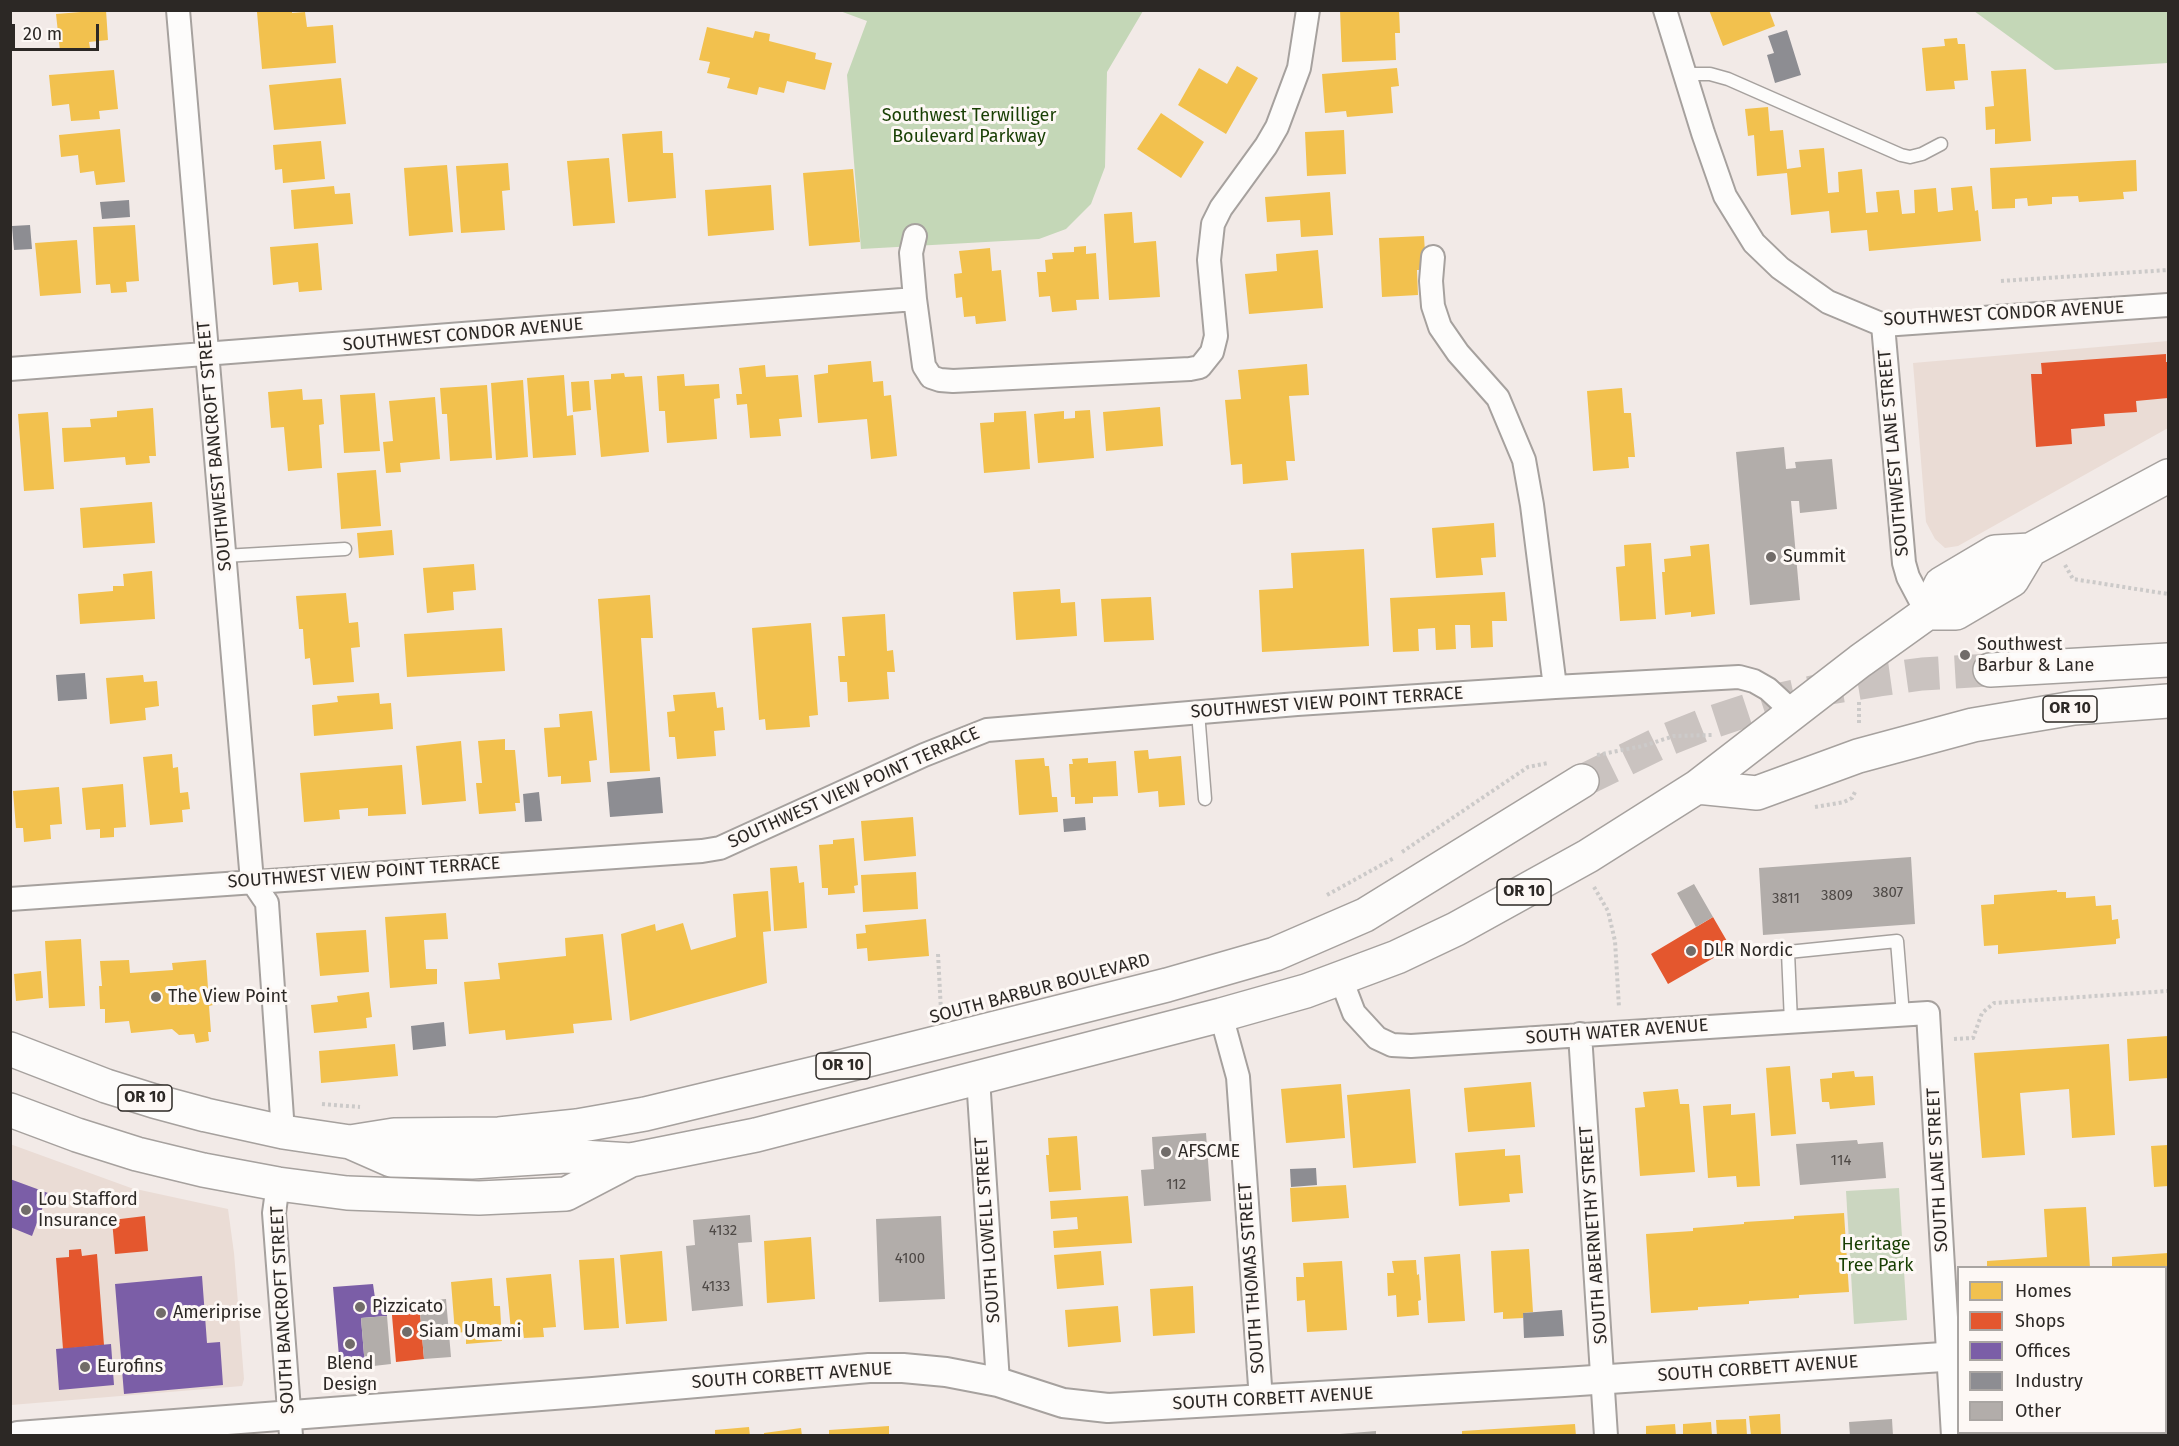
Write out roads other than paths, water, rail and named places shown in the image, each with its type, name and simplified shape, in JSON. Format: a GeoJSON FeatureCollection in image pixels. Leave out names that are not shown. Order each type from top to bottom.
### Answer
{"type":"FeatureCollection","features":[{"type":"Feature","properties":{"kind":"main road"},"geometry":{"type":"LineString","coordinates":[[1697,787],[1927,612],[1956,613],[2012,580],[2039,545],[2169,476]]}},
{"type":"Feature","properties":{"kind":"main road"},"geometry":{"type":"LineString","coordinates":[[1990,670],[2169,660]]}},
{"type":"Feature","properties":{"kind":"main road","name":"OR 10"},"geometry":{"type":"LineString","coordinates":[[10,1110],[137,1154],[203,1170],[278,1184],[346,1193],[410,1197],[478,1198],[566,1194],[631,1160],[756,1135],[1221,1015],[1341,979],[1398,957],[1456,929],[1579,861],[1697,787],[1756,793],[1858,756],[1973,725],[2074,708],[2169,701]]}},
{"type":"Feature","properties":{"kind":"main road","name":"OR 10"},"geometry":{"type":"LineString","coordinates":[[10,1049],[106,1086],[206,1115],[283,1132],[350,1142],[394,1135],[499,1134],[577,1126],[645,1114],[1167,985],[1275,954],[1365,915],[1588,768]]}},
{"type":"Feature","properties":{"kind":"main road"},"geometry":{"type":"LineString","coordinates":[[350,1142],[391,1160],[471,1162],[566,1156],[631,1160]]}},
{"type":"Feature","properties":{"kind":"street","name":"SOUTHWEST BANCROFT STREET"},"geometry":{"type":"LineString","coordinates":[[178,10],[252,881]]}},
{"type":"Feature","properties":{"kind":"street"},"geometry":{"type":"LineString","coordinates":[[915,236],[910,253],[915,299],[924,366],[931,376],[940,380],[953,381],[1200,367],[1215,345],[1216,336],[1209,260],[1214,224],[1221,208],[1277,127],[1299,68],[1308,10]]}},
{"type":"Feature","properties":{"kind":"street","name":"SOUTHWEST CONDOR AVENUE"},"geometry":{"type":"LineString","coordinates":[[1665,10],[1725,196],[1754,243],[1780,268],[1828,302],[1883,325],[2169,305]]}},
{"type":"Feature","properties":{"kind":"street"},"geometry":{"type":"LineString","coordinates":[[1433,257],[1431,281],[1433,306],[1440,327],[1458,353],[1498,398],[1524,460],[1532,505],[1555,687]]}},
{"type":"Feature","properties":{"kind":"street","name":"SOUTHWEST CONDOR AVENUE"},"geometry":{"type":"LineString","coordinates":[[10,369],[915,299]]}},
{"type":"Feature","properties":{"kind":"street","name":"SOUTHWEST LANE STREET"},"geometry":{"type":"LineString","coordinates":[[1883,325],[1904,563],[1908,577],[1927,612]]}},
{"type":"Feature","properties":{"kind":"street","name":"SOUTHWEST VIEW POINT TERRACE"},"geometry":{"type":"LineString","coordinates":[[10,899],[720,848],[924,754],[987,730],[1198,712],[1555,687],[1739,677],[1754,681],[1768,689],[1794,713]]}},
{"type":"Feature","properties":{"kind":"street"},"geometry":{"type":"LineString","coordinates":[[252,881],[267,903],[283,1132]]}},
{"type":"Feature","properties":{"kind":"street","name":"SOUTH WATER AVENUE"},"geometry":{"type":"LineString","coordinates":[[1341,979],[1354,1013],[1377,1038],[1392,1045],[1411,1046],[1928,1013]]}},
{"type":"Feature","properties":{"kind":"street","name":"SOUTH LANE STREET"},"geometry":{"type":"LineString","coordinates":[[1928,1013],[1954,1356],[1953,1436]]}},
{"type":"Feature","properties":{"kind":"street","name":"SOUTH THOMAS STREET"},"geometry":{"type":"LineString","coordinates":[[1221,1015],[1238,1077],[1261,1400]]}},
{"type":"Feature","properties":{"kind":"street","name":"SOUTH ABERNETHY STREET"},"geometry":{"type":"LineString","coordinates":[[1580,1034],[1606,1436]]}},
{"type":"Feature","properties":{"kind":"street","name":"SOUTH LOWELL STREET"},"geometry":{"type":"LineString","coordinates":[[978,1078],[998,1382]]}},
{"type":"Feature","properties":{"kind":"street","name":"SOUTH BANCROFT STREET"},"geometry":{"type":"LineString","coordinates":[[278,1184],[274,1213],[290,1426]]}},
{"type":"Feature","properties":{"kind":"street","name":"SOUTH CORBETT AVENUE"},"geometry":{"type":"LineString","coordinates":[[18,1436],[290,1426],[869,1368],[946,1372],[998,1382],[1063,1403],[1085,1407],[1148,1407],[1604,1380],[1954,1356]]}},
{"type":"Feature","properties":{"kind":"lane"},"geometry":{"type":"LineString","coordinates":[[1685,74],[1710,74],[1728,79],[1901,155],[1910,157],[1922,154],[1941,144]]}},
{"type":"Feature","properties":{"kind":"lane"},"geometry":{"type":"LineString","coordinates":[[224,556],[345,549]]}},
{"type":"Feature","properties":{"kind":"lane"},"geometry":{"type":"LineString","coordinates":[[1198,712],[1205,799]]}},
{"type":"Feature","properties":{"kind":"lane"},"geometry":{"type":"LineString","coordinates":[[1791,1022],[1788,952],[1897,940],[1903,1015]]}},
{"type":"Feature","properties":{"kind":"tunnel"},"geometry":{"type":"LineString","coordinates":[[1582,781],[1666,740],[1785,698],[1830,688],[1922,674],[1990,670]]}},
{"type":"Feature","properties":{"kind":"place","name":"Summit"},"geometry":{"type":"Point","coordinates":[1771,557]}},
{"type":"Feature","properties":{"kind":"place","name":"Southwest Barbur & Lane"},"geometry":{"type":"Point","coordinates":[1965,655]}},
{"type":"Feature","properties":{"kind":"place","name":"DLR Nordic"},"geometry":{"type":"Point","coordinates":[1691,951]}},
{"type":"Feature","properties":{"kind":"place","name":"The View Point"},"geometry":{"type":"Point","coordinates":[156,997]}},
{"type":"Feature","properties":{"kind":"place","name":"AFSCME"},"geometry":{"type":"Point","coordinates":[1166,1152]}},
{"type":"Feature","properties":{"kind":"place","name":"Lou Stafford Insurance"},"geometry":{"type":"Point","coordinates":[26,1210]}},
{"type":"Feature","properties":{"kind":"place","name":"Pizzicato"},"geometry":{"type":"Point","coordinates":[360,1307]}},
{"type":"Feature","properties":{"kind":"place","name":"Ameriprise"},"geometry":{"type":"Point","coordinates":[161,1313]}},
{"type":"Feature","properties":{"kind":"place","name":"Siam Umami"},"geometry":{"type":"Point","coordinates":[407,1332]}},
{"type":"Feature","properties":{"kind":"place","name":"Blend Design"},"geometry":{"type":"Point","coordinates":[350,1344]}},
{"type":"Feature","properties":{"kind":"place","name":"Eurofins"},"geometry":{"type":"Point","coordinates":[85,1367]}},
{"type":"Feature","properties":{"kind":"park label","name":"Southwest Terwilliger Boulevard Parkway"},"geometry":{"type":"Point","coordinates":[969,126]}},
{"type":"Feature","properties":{"kind":"park label","name":"Heritage Tree Park"},"geometry":{"type":"Point","coordinates":[1876,1255]}}]}
